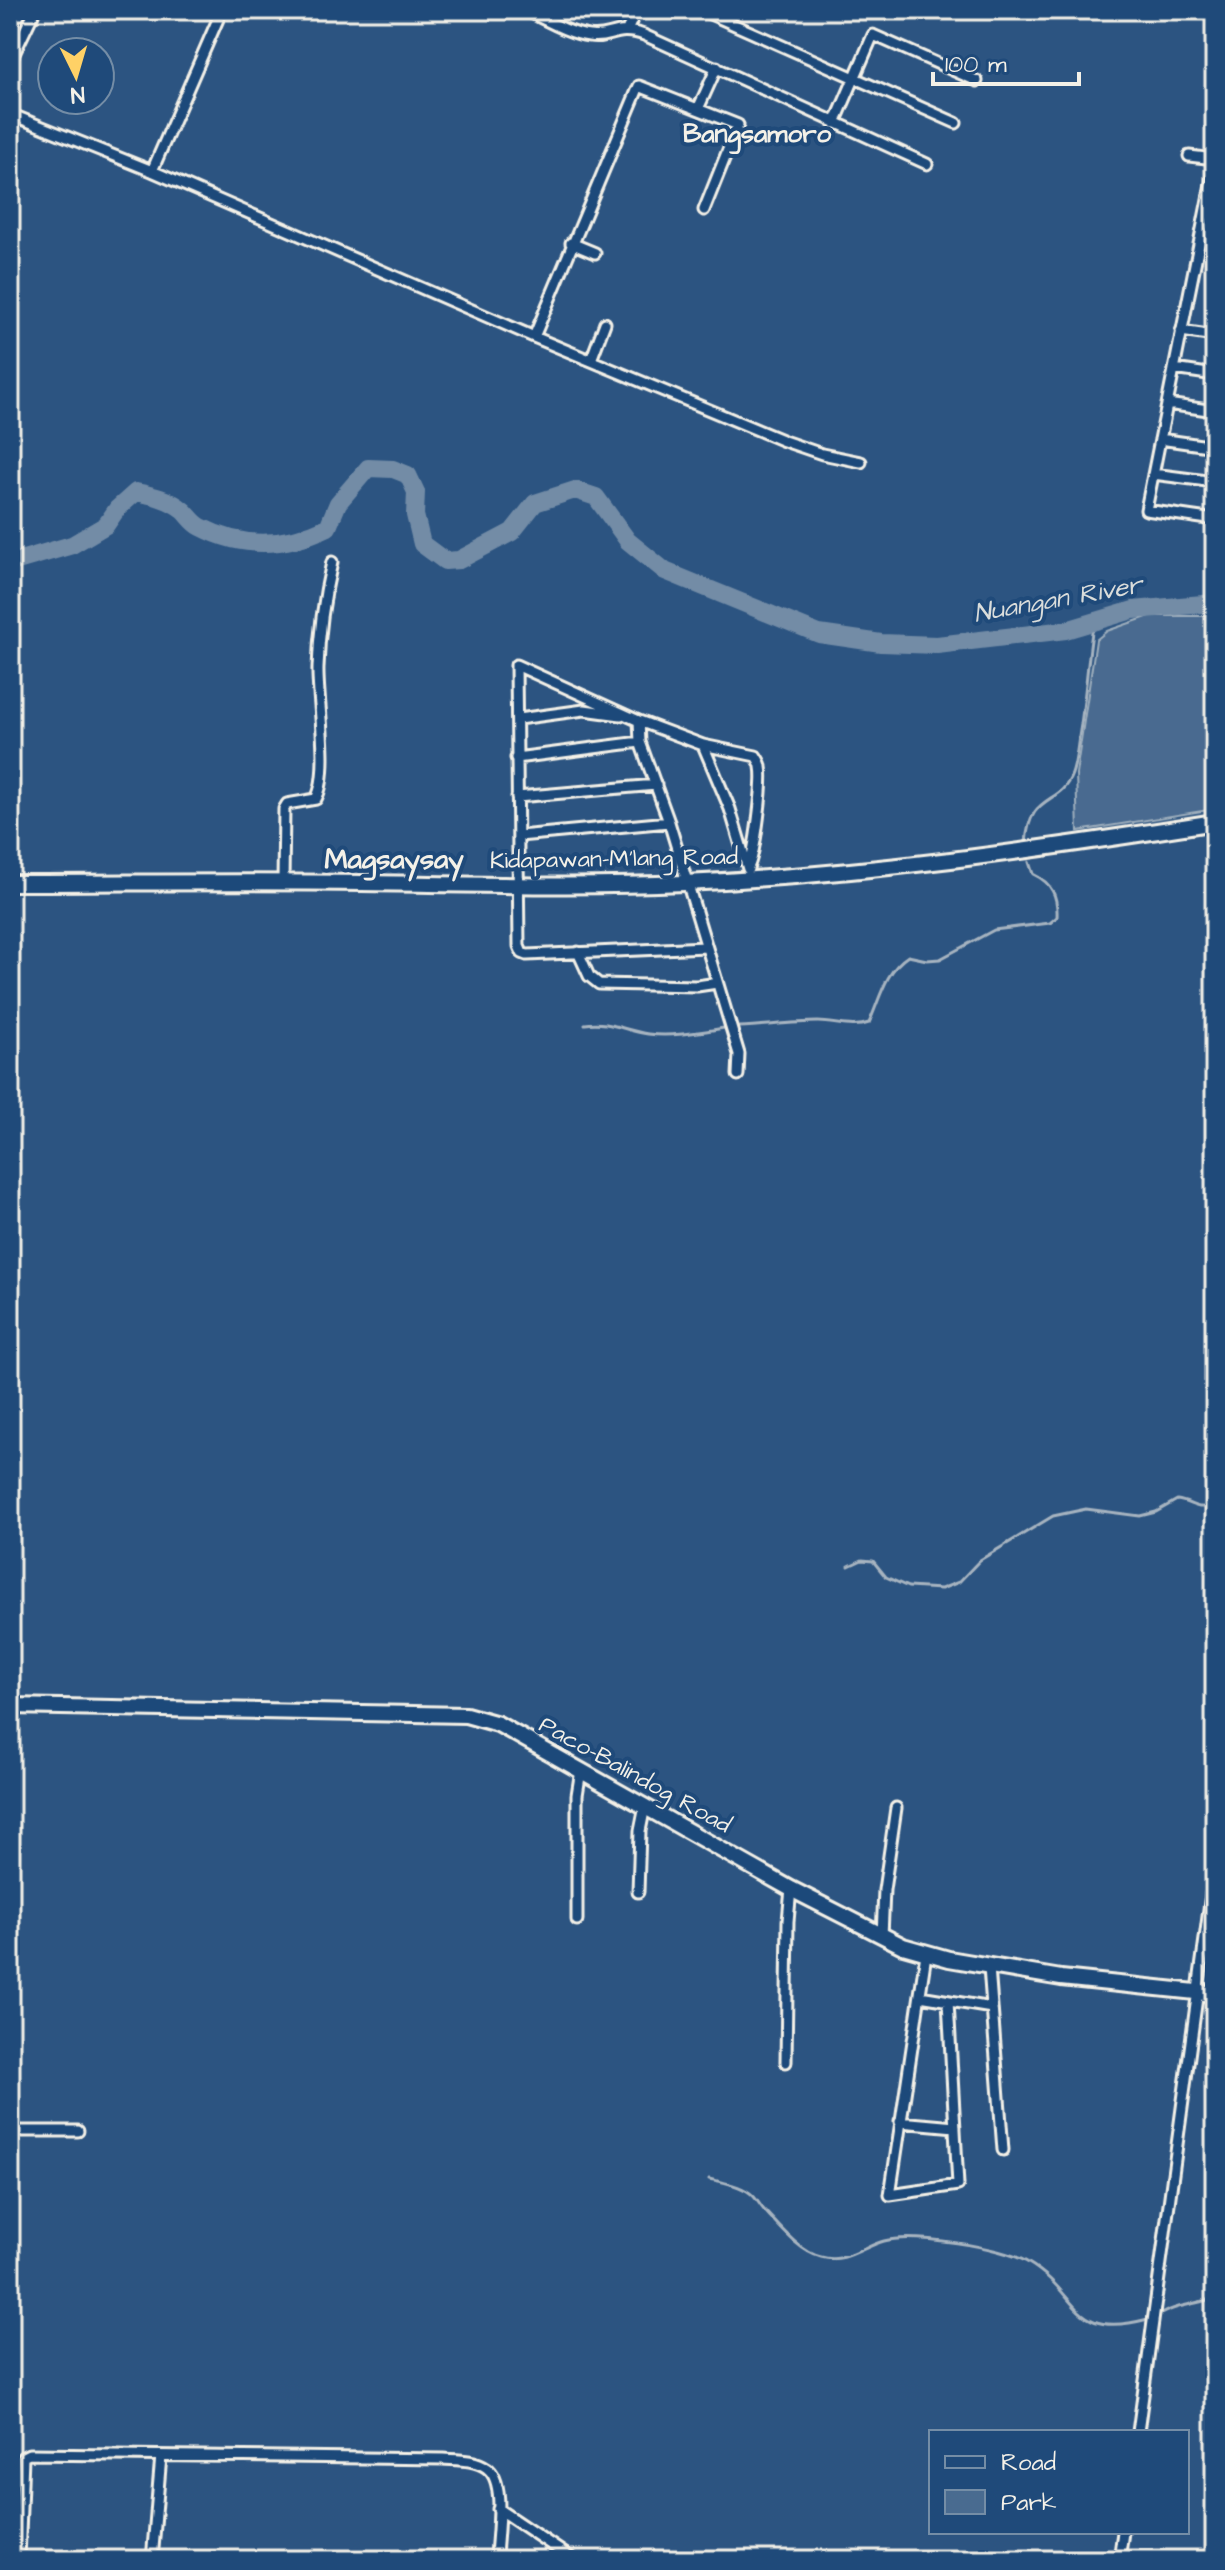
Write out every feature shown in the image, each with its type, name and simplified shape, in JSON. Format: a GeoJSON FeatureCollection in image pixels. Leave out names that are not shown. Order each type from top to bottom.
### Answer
{"type":"FeatureCollection","features":[{"type":"Feature","properties":{"kind":"street"},"geometry":{"type":"LineString","coordinates":[[10,62],[35,10]]}},
{"type":"Feature","properties":{"kind":"street"},"geometry":{"type":"LineString","coordinates":[[152,171],[222,10]]}},
{"type":"Feature","properties":{"kind":"street"},"geometry":{"type":"LineString","coordinates":[[525,10],[588,36],[627,30],[717,67],[927,164]]}},
{"type":"Feature","properties":{"kind":"street"},"geometry":{"type":"LineString","coordinates":[[627,30],[637,10]]}},
{"type":"Feature","properties":{"kind":"street"},"geometry":{"type":"LineString","coordinates":[[701,10],[956,123]]}},
{"type":"Feature","properties":{"kind":"street"},"geometry":{"type":"LineString","coordinates":[[835,123],[873,35],[977,81]]}},
{"type":"Feature","properties":{"kind":"street"},"geometry":{"type":"LineString","coordinates":[[698,109],[717,67]]}},
{"type":"Feature","properties":{"kind":"street"},"geometry":{"type":"LineString","coordinates":[[534,337],[639,86],[738,125],[704,210]]}},
{"type":"Feature","properties":{"kind":"street"},"geometry":{"type":"LineString","coordinates":[[10,114],[152,171],[534,337],[784,441],[831,457],[861,462]]}},
{"type":"Feature","properties":{"kind":"street"},"geometry":{"type":"LineString","coordinates":[[1189,156],[1215,162],[1146,510],[1215,520]]}},
{"type":"Feature","properties":{"kind":"street"},"geometry":{"type":"LineString","coordinates":[[571,243],[595,253]]}},
{"type":"Feature","properties":{"kind":"street"},"geometry":{"type":"LineString","coordinates":[[591,360],[605,323]]}},
{"type":"Feature","properties":{"kind":"street"},"geometry":{"type":"LineString","coordinates":[[1181,331],[1215,336]]}},
{"type":"Feature","properties":{"kind":"street"},"geometry":{"type":"LineString","coordinates":[[1174,369],[1215,375]]}},
{"type":"Feature","properties":{"kind":"street"},"geometry":{"type":"LineString","coordinates":[[1167,404],[1215,411]]}},
{"type":"Feature","properties":{"kind":"street"},"geometry":{"type":"LineString","coordinates":[[1160,439],[1215,447]]}},
{"type":"Feature","properties":{"kind":"street"},"geometry":{"type":"LineString","coordinates":[[1153,474],[1215,482]]}},
{"type":"Feature","properties":{"kind":"street"},"geometry":{"type":"LineString","coordinates":[[283,882],[284,809],[293,802],[316,799],[322,779],[317,670],[321,609],[332,562]]}},
{"type":"Feature","properties":{"kind":"street"},"geometry":{"type":"LineString","coordinates":[[706,947],[522,953],[519,946],[516,665],[636,719],[703,745],[756,756],[761,764],[749,873]]}},
{"type":"Feature","properties":{"kind":"street"},"geometry":{"type":"LineString","coordinates":[[518,719],[584,710],[636,719]]}},
{"type":"Feature","properties":{"kind":"street"},"geometry":{"type":"LineString","coordinates":[[636,719],[640,742],[669,822],[739,1054],[738,1075]]}},
{"type":"Feature","properties":{"kind":"street"},"geometry":{"type":"LineString","coordinates":[[516,758],[640,742]]}},
{"type":"Feature","properties":{"kind":"street"},"geometry":{"type":"LineString","coordinates":[[703,745],[730,809],[749,873]]}},
{"type":"Feature","properties":{"kind":"street"},"geometry":{"type":"LineString","coordinates":[[517,797],[656,785]]}},
{"type":"Feature","properties":{"kind":"street"},"geometry":{"type":"LineString","coordinates":[[519,836],[669,822]]}},
{"type":"Feature","properties":{"kind":"street","name":"Kidapawan-M'lang Road"},"geometry":{"type":"LineString","coordinates":[[10,883],[687,883],[749,873],[1036,851],[1215,822]]}},
{"type":"Feature","properties":{"kind":"street"},"geometry":{"type":"LineString","coordinates":[[578,952],[589,976],[599,984],[697,986],[717,983]]}},
{"type":"Feature","properties":{"kind":"street","name":"Paco-Balindog Road"},"geometry":{"type":"LineString","coordinates":[[10,1706],[466,1715],[498,1724],[791,1889],[882,1936],[926,1954],[1061,1978],[1215,1994]]}},
{"type":"Feature","properties":{"kind":"street"},"geometry":{"type":"LineString","coordinates":[[577,1920],[577,1795],[581,1770]]}},
{"type":"Feature","properties":{"kind":"street"},"geometry":{"type":"LineString","coordinates":[[638,1892],[640,1831],[645,1806]]}},
{"type":"Feature","properties":{"kind":"street"},"geometry":{"type":"LineString","coordinates":[[882,1936],[884,1890],[896,1808]]}},
{"type":"Feature","properties":{"kind":"street"},"geometry":{"type":"LineString","coordinates":[[1138,2430],[1215,1865]]}},
{"type":"Feature","properties":{"kind":"street"},"geometry":{"type":"LineString","coordinates":[[786,2062],[791,1889]]}},
{"type":"Feature","properties":{"kind":"street"},"geometry":{"type":"LineString","coordinates":[[926,1954],[890,2195],[958,2185],[948,2001]]}},
{"type":"Feature","properties":{"kind":"street"},"geometry":{"type":"LineString","coordinates":[[989,1967],[1003,2150]]}},
{"type":"Feature","properties":{"kind":"street"},"geometry":{"type":"LineString","coordinates":[[920,1996],[992,2008]]}},
{"type":"Feature","properties":{"kind":"street"},"geometry":{"type":"LineString","coordinates":[[900,2122],[955,2127]]}},
{"type":"Feature","properties":{"kind":"street"},"geometry":{"type":"LineString","coordinates":[[10,2131],[78,2131]]}},
{"type":"Feature","properties":{"kind":"street"},"geometry":{"type":"LineString","coordinates":[[19,2560],[21,2461],[25,2455],[92,2453],[461,2460],[483,2465],[494,2475],[498,2492],[498,2558]]}},
{"type":"Feature","properties":{"kind":"street"},"geometry":{"type":"LineString","coordinates":[[152,2560],[161,2456]]}},
{"type":"Feature","properties":{"kind":"street"},"geometry":{"type":"LineString","coordinates":[[498,2509],[574,2560]]}},
{"type":"Feature","properties":{"kind":"street"},"geometry":{"type":"LineString","coordinates":[[1119,2560],[1123,2534]]}},
{"type":"Feature","properties":{"kind":"green space"},"geometry":{"type":"Polygon","coordinates":[[[1150,616],[1215,616],[1215,809],[1078,831],[1076,774],[1096,640],[1107,631],[1150,616]]]}},
{"type":"Feature","properties":{"kind":"waterway","name":"Nuangan River"},"geometry":{"type":"LineString","coordinates":[[10,563],[72,545],[106,525],[117,509],[136,492],[172,503],[198,525],[233,539],[264,543],[296,539],[328,527],[338,503],[368,468],[393,469],[408,475],[416,492],[415,515],[422,544],[445,561],[459,560],[512,532],[535,503],[575,490],[596,497],[628,541],[665,571],[819,634],[881,643],[937,645],[1066,630],[1133,610],[1215,603]]}},
{"type":"Feature","properties":{"kind":"waterway"},"geometry":{"type":"LineString","coordinates":[[1026,844],[1033,815],[1067,784],[1072,774],[1092,632],[1097,623]]}},
{"type":"Feature","properties":{"kind":"waterway"},"geometry":{"type":"LineString","coordinates":[[739,1027],[808,1022],[869,1023],[888,977],[908,956],[940,959],[994,930],[1050,923],[1057,917],[1055,897],[1049,886],[1033,874],[1029,862]]}},
{"type":"Feature","properties":{"kind":"waterway"},"geometry":{"type":"LineString","coordinates":[[585,1024],[601,1023],[657,1035],[724,1028]]}},
{"type":"Feature","properties":{"kind":"waterway"},"geometry":{"type":"LineString","coordinates":[[849,1566],[862,1560],[873,1561],[886,1577],[908,1587],[941,1589],[959,1582],[980,1560],[1053,1516],[1086,1509],[1140,1516],[1156,1512],[1177,1500],[1200,1507],[1215,1503]]}},
{"type":"Feature","properties":{"kind":"waterway"},"geometry":{"type":"LineString","coordinates":[[709,2179],[750,2193],[791,2238],[821,2257],[846,2257],[884,2241],[897,2239],[935,2240],[979,2247],[1027,2262],[1045,2275],[1089,2319],[1103,2324],[1148,2319]]}},
{"type":"Feature","properties":{"kind":"waterway"},"geometry":{"type":"LineString","coordinates":[[1161,2314],[1215,2295]]}},
{"type":"Feature","properties":{"kind":"district","name":"Bangsamoro"},"geometry":{"type":"Point","coordinates":[757,134]}},
{"type":"Feature","properties":{"kind":"district","name":"Magsaysay"},"geometry":{"type":"Point","coordinates":[394,859]}}]}
